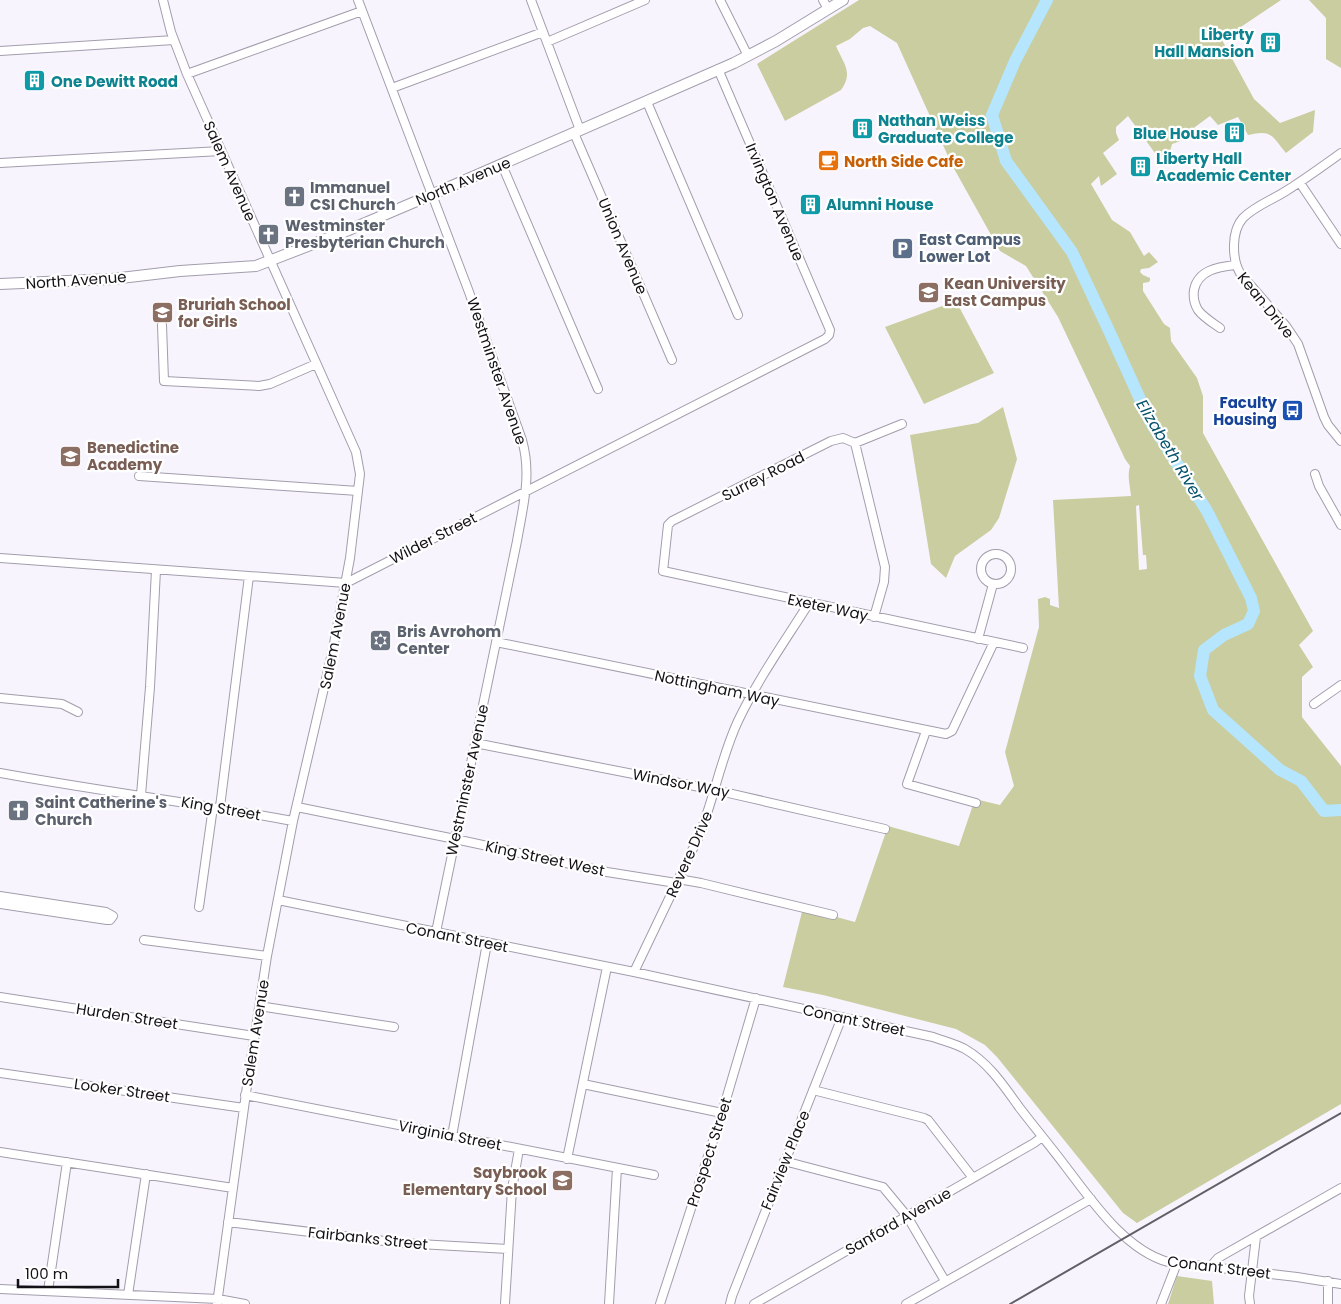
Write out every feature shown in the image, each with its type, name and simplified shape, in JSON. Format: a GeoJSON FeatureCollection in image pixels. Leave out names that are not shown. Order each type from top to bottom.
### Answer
{"type":"FeatureCollection","features":[{"type":"Feature","properties":{"kind":"main road","name":"North Avenue"},"geometry":{"type":"LineString","coordinates":[[0,284],[112,279],[180,271],[256,266],[344,232],[647,102],[748,56],[826,5],[843,0]]}},
{"type":"Feature","properties":{"kind":"street","name":"Salem Avenue"},"geometry":{"type":"LineString","coordinates":[[163,0],[174,40],[187,74],[356,452],[360,474],[346,583],[333,649],[293,821],[267,956],[245,1095],[218,1302]]}},
{"type":"Feature","properties":{"kind":"street","name":"Westminster Avenue"},"geometry":{"type":"LineString","coordinates":[[358,0],[469,292],[526,454],[526,491],[436,932]]}},
{"type":"Feature","properties":{"kind":"street","name":"Union Avenue"},"geometry":{"type":"LineString","coordinates":[[531,0],[577,132],[672,360]]}},
{"type":"Feature","properties":{"kind":"street"},"geometry":{"type":"LineString","coordinates":[[547,42],[645,0]]}},
{"type":"Feature","properties":{"kind":"street"},"geometry":{"type":"LineString","coordinates":[[720,0],[748,56]]}},
{"type":"Feature","properties":{"kind":"street"},"geometry":{"type":"LineString","coordinates":[[187,74],[362,11]]}},
{"type":"Feature","properties":{"kind":"street"},"geometry":{"type":"LineString","coordinates":[[392,88],[543,32]]}},
{"type":"Feature","properties":{"kind":"street"},"geometry":{"type":"LineString","coordinates":[[0,50],[174,40]]}},
{"type":"Feature","properties":{"kind":"street","name":"Irvington Avenue"},"geometry":{"type":"LineString","coordinates":[[718,69],[830,330],[829,335]]}},
{"type":"Feature","properties":{"kind":"street"},"geometry":{"type":"LineString","coordinates":[[647,102],[738,315]]}},
{"type":"Feature","properties":{"kind":"street"},"geometry":{"type":"LineString","coordinates":[[0,163],[221,151]]}},
{"type":"Feature","properties":{"kind":"street","name":"Kean Drive"},"geometry":{"type":"LineString","coordinates":[[1341,153],[1300,182],[1258,206],[1242,219],[1234,242],[1235,265],[1248,285],[1262,297],[1298,344],[1324,417],[1341,441]]}},
{"type":"Feature","properties":{"kind":"street"},"geometry":{"type":"LineString","coordinates":[[502,165],[598,389]]}},
{"type":"Feature","properties":{"kind":"street"},"geometry":{"type":"LineString","coordinates":[[1300,182],[1341,244]]}},
{"type":"Feature","properties":{"kind":"street"},"geometry":{"type":"LineString","coordinates":[[1220,328],[1199,310],[1194,300],[1194,289],[1201,275],[1216,269],[1235,265]]}},
{"type":"Feature","properties":{"kind":"street"},"geometry":{"type":"LineString","coordinates":[[162,325],[164,381],[259,386],[270,384],[316,364]]}},
{"type":"Feature","properties":{"kind":"street","name":"Wilder Street"},"geometry":{"type":"LineString","coordinates":[[346,583],[825,339],[829,335]]}},
{"type":"Feature","properties":{"kind":"street","name":"Surrey Road"},"geometry":{"type":"LineString","coordinates":[[663,571],[668,525],[672,521],[831,441],[843,438],[855,443],[902,424]]}},
{"type":"Feature","properties":{"kind":"street"},"geometry":{"type":"LineString","coordinates":[[855,443],[885,567],[884,582],[874,616]]}},
{"type":"Feature","properties":{"kind":"street"},"geometry":{"type":"LineString","coordinates":[[1315,474],[1319,486],[1341,524]]}},
{"type":"Feature","properties":{"kind":"street"},"geometry":{"type":"LineString","coordinates":[[139,476],[358,491]]}},
{"type":"Feature","properties":{"kind":"street"},"geometry":{"type":"LineString","coordinates":[[998,554],[1002,555],[1009,562],[1011,571],[1007,580],[993,584],[985,580],[980,567],[988,555],[998,554]]}},
{"type":"Feature","properties":{"kind":"street"},"geometry":{"type":"LineString","coordinates":[[0,558],[346,583]]}},
{"type":"Feature","properties":{"kind":"street"},"geometry":{"type":"LineString","coordinates":[[141,795],[150,687],[156,570]]}},
{"type":"Feature","properties":{"kind":"street","name":"Exeter Way"},"geometry":{"type":"LineString","coordinates":[[663,571],[1023,648]]}},
{"type":"Feature","properties":{"kind":"street"},"geometry":{"type":"LineString","coordinates":[[200,907],[217,807],[249,576]]}},
{"type":"Feature","properties":{"kind":"street"},"geometry":{"type":"LineString","coordinates":[[978,639],[993,584]]}},
{"type":"Feature","properties":{"kind":"street","name":"Revere Drive"},"geometry":{"type":"LineString","coordinates":[[634,972],[707,817],[729,742],[738,721],[762,675],[809,602]]}},
{"type":"Feature","properties":{"kind":"street","name":"Nottingham Way"},"geometry":{"type":"LineString","coordinates":[[496,642],[946,734],[952,731],[994,642]]}},
{"type":"Feature","properties":{"kind":"street"},"geometry":{"type":"LineString","coordinates":[[1314,704],[1341,685]]}},
{"type":"Feature","properties":{"kind":"street"},"geometry":{"type":"LineString","coordinates":[[0,698],[62,704],[78,712]]}},
{"type":"Feature","properties":{"kind":"street"},"geometry":{"type":"LineString","coordinates":[[926,731],[907,784],[976,803]]}},
{"type":"Feature","properties":{"kind":"street","name":"Windsor Way"},"geometry":{"type":"LineString","coordinates":[[475,743],[715,790],[885,829]]}},
{"type":"Feature","properties":{"kind":"street","name":"King Street"},"geometry":{"type":"LineString","coordinates":[[0,773],[66,785],[217,807],[293,821]]}},
{"type":"Feature","properties":{"kind":"street","name":"King Street West"},"geometry":{"type":"LineString","coordinates":[[297,807],[607,872],[677,881],[701,882],[833,915]]}},
{"type":"Feature","properties":{"kind":"street"},"geometry":{"type":"LineString","coordinates":[[0,896],[13,902],[63,910],[107,920],[110,920],[113,916],[106,912],[63,910]]}},
{"type":"Feature","properties":{"kind":"street","name":"Conant Street"},"geometry":{"type":"LineString","coordinates":[[278,900],[634,972],[933,1037],[965,1049],[992,1070],[1042,1137],[1111,1222],[1134,1245],[1158,1260],[1341,1284]]}},
{"type":"Feature","properties":{"kind":"street"},"geometry":{"type":"LineString","coordinates":[[0,904],[13,902]]}},
{"type":"Feature","properties":{"kind":"street"},"geometry":{"type":"LineString","coordinates":[[144,940],[267,956]]}},
{"type":"Feature","properties":{"kind":"street"},"geometry":{"type":"LineString","coordinates":[[452,1136],[487,942]]}},
{"type":"Feature","properties":{"kind":"street"},"geometry":{"type":"LineString","coordinates":[[567,1159],[607,967]]}},
{"type":"Feature","properties":{"kind":"street","name":"Hurden Street"},"geometry":{"type":"LineString","coordinates":[[0,997],[254,1036]]}},
{"type":"Feature","properties":{"kind":"street","name":"Prospect Street"},"geometry":{"type":"LineString","coordinates":[[660,1304],[722,1113],[756,998]]}},
{"type":"Feature","properties":{"kind":"street"},"geometry":{"type":"LineString","coordinates":[[259,1006],[394,1027]]}},
{"type":"Feature","properties":{"kind":"street","name":"Fairview Place"},"geometry":{"type":"LineString","coordinates":[[730,1304],[784,1161],[842,1017]]}},
{"type":"Feature","properties":{"kind":"street","name":"Looker Street"},"geometry":{"type":"LineString","coordinates":[[0,1073],[244,1108]]}},
{"type":"Feature","properties":{"kind":"street"},"geometry":{"type":"LineString","coordinates":[[583,1084],[722,1113]]}},
{"type":"Feature","properties":{"kind":"street"},"geometry":{"type":"LineString","coordinates":[[813,1090],[928,1120],[973,1178]]}},
{"type":"Feature","properties":{"kind":"street","name":"Virginia Street"},"geometry":{"type":"LineString","coordinates":[[245,1095],[654,1175]]}},
{"type":"Feature","properties":{"kind":"street","name":"Sanford Avenue"},"geometry":{"type":"LineString","coordinates":[[754,1304],[1042,1137]]}},
{"type":"Feature","properties":{"kind":"street"},"geometry":{"type":"LineString","coordinates":[[505,1304],[512,1189],[519,1149]]}},
{"type":"Feature","properties":{"kind":"street"},"geometry":{"type":"LineString","coordinates":[[0,1152],[233,1188]]}},
{"type":"Feature","properties":{"kind":"street"},"geometry":{"type":"LineString","coordinates":[[784,1161],[883,1187],[906,1216],[945,1282]]}},
{"type":"Feature","properties":{"kind":"street"},"geometry":{"type":"LineString","coordinates":[[48,1291],[67,1162]]}},
{"type":"Feature","properties":{"kind":"street"},"geometry":{"type":"LineString","coordinates":[[609,1304],[617,1168]]}},
{"type":"Feature","properties":{"kind":"street"},"geometry":{"type":"LineString","coordinates":[[128,1295],[146,1174]]}},
{"type":"Feature","properties":{"kind":"street"},"geometry":{"type":"LineString","coordinates":[[1210,1267],[1218,1258],[1341,1188]]}},
{"type":"Feature","properties":{"kind":"street"},"geometry":{"type":"LineString","coordinates":[[906,1304],[1091,1199]]}},
{"type":"Feature","properties":{"kind":"street","name":"Fairbanks Street"},"geometry":{"type":"LineString","coordinates":[[228,1222],[401,1243],[508,1248]]}},
{"type":"Feature","properties":{"kind":"street"},"geometry":{"type":"LineString","coordinates":[[1250,1304],[1256,1237]]}},
{"type":"Feature","properties":{"kind":"street"},"geometry":{"type":"LineString","coordinates":[[1161,1304],[1177,1263]]}},
{"type":"Feature","properties":{"kind":"street"},"geometry":{"type":"LineString","coordinates":[[1328,1281],[1328,1304]]}},
{"type":"Feature","properties":{"kind":"street"},"geometry":{"type":"LineString","coordinates":[[0,1289],[115,1294],[245,1304]]}},
{"type":"Feature","properties":{"kind":"street"},"geometry":{"type":"LineString","coordinates":[[114,1304],[115,1294]]}},
{"type":"Feature","properties":{"kind":"green space"},"geometry":{"type":"Polygon","coordinates":[[[859,0],[1281,0],[1220,41],[1222,40],[1254,99],[1280,123],[1315,110],[1313,132],[1286,153],[1271,135],[1256,133],[1248,135],[1238,117],[1218,125],[1210,116],[1195,127],[1184,140],[1172,144],[1168,159],[1160,160],[1128,116],[1116,127],[1119,140],[1103,153],[1117,174],[1101,186],[1099,176],[1091,184],[1112,220],[1130,232],[1144,256],[1149,252],[1158,262],[1149,268],[1141,269],[1140,272],[1143,275],[1150,278],[1149,282],[1143,283],[1143,291],[1164,324],[1170,328],[1171,341],[1197,378],[1203,396],[1203,433],[1313,631],[1299,645],[1313,667],[1302,677],[1302,717],[1341,766],[1341,1104],[1137,1223],[1123,1213],[997,1057],[985,1045],[956,1029],[823,995],[783,987],[803,908],[855,922],[888,826],[959,846],[975,799],[1000,805],[1014,786],[1005,752],[1039,627],[1038,599],[1045,597],[1050,599],[1050,605],[1059,608],[1053,500],[1131,496],[1130,466],[1058,317],[1026,266],[1000,251],[952,165],[897,43],[870,26],[863,28],[850,39],[836,46],[847,73],[845,84],[841,90],[785,121],[757,64],[859,0]],[[1139,505],[1136,506],[1139,570],[1147,569],[1146,555],[1143,555],[1139,505]]]}},
{"type":"Feature","properties":{"kind":"green space"},"geometry":{"type":"Polygon","coordinates":[[[1309,0],[1341,0],[1341,68],[1326,59],[1326,18],[1309,0]]]}},
{"type":"Feature","properties":{"kind":"green space"},"geometry":{"type":"Polygon","coordinates":[[[956,301],[994,373],[924,404],[885,327],[956,301]]]}},
{"type":"Feature","properties":{"kind":"green space"},"geometry":{"type":"Polygon","coordinates":[[[1003,407],[1017,459],[999,518],[991,530],[955,556],[946,578],[931,564],[910,435],[978,423],[1003,407]]]}},
{"type":"Feature","properties":{"kind":"green space"},"geometry":{"type":"Polygon","coordinates":[[[1177,1276],[1212,1281],[1214,1304],[1168,1304],[1177,1276]]]}},
{"type":"Feature","properties":{"kind":"waterway","name":"Elizabeth River"},"geometry":{"type":"LineString","coordinates":[[1047,0],[1015,61],[992,115],[1006,161],[1072,252],[1150,421],[1207,511],[1251,598],[1254,611],[1248,624],[1224,635],[1204,650],[1200,676],[1213,710],[1280,770],[1301,781],[1324,811],[1341,810]]}},
{"type":"Feature","properties":{"kind":"railway"},"geometry":{"type":"LineString","coordinates":[[1010,1304],[1341,1113]]}},
{"type":"Feature","properties":{"kind":"place","name":"Liberty Hall Mansion"},"geometry":{"type":"Point","coordinates":[1270,43]}},
{"type":"Feature","properties":{"kind":"place","name":"One Dewitt Road"},"geometry":{"type":"Point","coordinates":[35,81]}},
{"type":"Feature","properties":{"kind":"place","name":"Nathan Weiss Graduate College"},"geometry":{"type":"Point","coordinates":[862,129]}},
{"type":"Feature","properties":{"kind":"place","name":"Blue House"},"geometry":{"type":"Point","coordinates":[1234,133]}},
{"type":"Feature","properties":{"kind":"place","name":"North Side Cafe"},"geometry":{"type":"Point","coordinates":[828,161]}},
{"type":"Feature","properties":{"kind":"place","name":"Liberty Hall Academic Center"},"geometry":{"type":"Point","coordinates":[1140,167]}},
{"type":"Feature","properties":{"kind":"place","name":"Immanuel CSI Church"},"geometry":{"type":"Point","coordinates":[294,196]}},
{"type":"Feature","properties":{"kind":"place","name":"Alumni House"},"geometry":{"type":"Point","coordinates":[810,204]}},
{"type":"Feature","properties":{"kind":"place","name":"Westminster Presbyterian Church"},"geometry":{"type":"Point","coordinates":[269,234]}},
{"type":"Feature","properties":{"kind":"place","name":"East Campus Lower Lot"},"geometry":{"type":"Point","coordinates":[903,248]}},
{"type":"Feature","properties":{"kind":"place","name":"Kean University East Campus"},"geometry":{"type":"Point","coordinates":[928,292]}},
{"type":"Feature","properties":{"kind":"place","name":"Bruriah School for Girls"},"geometry":{"type":"Point","coordinates":[162,313]}},
{"type":"Feature","properties":{"kind":"place","name":"Faculty Housing"},"geometry":{"type":"Point","coordinates":[1293,411]}},
{"type":"Feature","properties":{"kind":"place","name":"Benedictine Academy"},"geometry":{"type":"Point","coordinates":[71,456]}},
{"type":"Feature","properties":{"kind":"place","name":"Bris Avrohom Center"},"geometry":{"type":"Point","coordinates":[381,640]}},
{"type":"Feature","properties":{"kind":"place","name":"Saint Catherine's Church"},"geometry":{"type":"Point","coordinates":[19,811]}},
{"type":"Feature","properties":{"kind":"place","name":"Saybrook Elementary School"},"geometry":{"type":"Point","coordinates":[563,1181]}}]}
